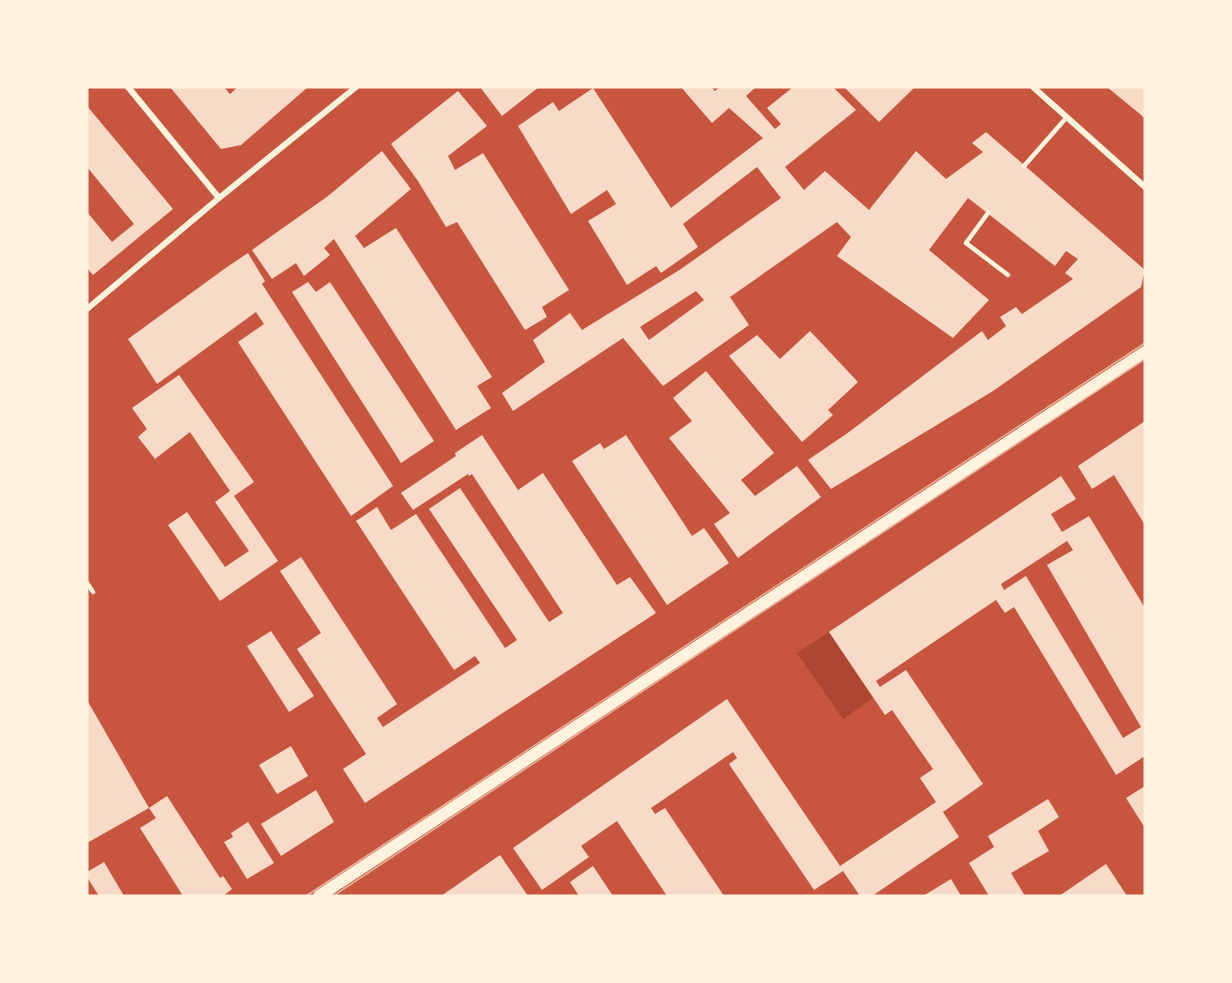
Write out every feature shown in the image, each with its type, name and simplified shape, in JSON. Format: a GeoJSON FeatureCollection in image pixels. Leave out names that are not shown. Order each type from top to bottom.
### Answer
{"type":"FeatureCollection","features":[{"type":"Feature","properties":{"kind":"main road"},"geometry":{"type":"LineString","coordinates":[[319,896],[1145,352]]}},
{"type":"Feature","properties":{"kind":"street"},"geometry":{"type":"LineString","coordinates":[[128,87],[219,198]]}},
{"type":"Feature","properties":{"kind":"street"},"geometry":{"type":"LineString","coordinates":[[87,309],[356,87]]}},
{"type":"Feature","properties":{"kind":"street"},"geometry":{"type":"LineString","coordinates":[[1033,87],[1145,187]]}},
{"type":"Feature","properties":{"kind":"lane"},"geometry":{"type":"LineString","coordinates":[[1024,166],[1067,117]]}},
{"type":"Feature","properties":{"kind":"lane"},"geometry":{"type":"LineString","coordinates":[[988,213],[966,243],[1008,275]]}},
{"type":"Feature","properties":{"kind":"lane"},"geometry":{"type":"LineString","coordinates":[[87,583],[93,592]]}},
{"type":"Feature","properties":{"kind":"shaded area"},"geometry":{"type":"Polygon","coordinates":[[[829,632],[873,698],[843,719],[797,653],[829,632]]]}},
{"type":"Feature","properties":{"kind":"building"},"geometry":{"type":"Polygon","coordinates":[[[170,87],[224,87],[230,94],[238,87],[308,87],[241,145],[221,149],[170,87]]]}},
{"type":"Feature","properties":{"kind":"building"},"geometry":{"type":"Polygon","coordinates":[[[480,87],[539,87],[502,116],[480,87]]]}},
{"type":"Feature","properties":{"kind":"building"},"geometry":{"type":"Polygon","coordinates":[[[681,87],[711,87],[715,91],[720,87],[756,87],[746,96],[775,129],[781,124],[767,108],[793,87],[833,87],[856,110],[785,167],[804,190],[825,171],[869,210],[916,151],[946,179],[983,152],[972,143],[986,132],[1145,270],[1141,287],[993,391],[831,489],[808,460],[849,432],[982,331],[988,340],[1006,326],[1000,317],[1016,307],[1022,314],[1073,279],[1065,273],[1078,259],[1066,251],[1055,266],[968,198],[929,250],[989,300],[953,338],[837,256],[851,237],[837,222],[730,297],[749,325],[663,386],[623,338],[513,411],[502,393],[545,362],[533,340],[570,313],[582,330],[681,269],[781,198],[757,167],[683,224],[698,247],[661,273],[656,266],[627,285],[588,221],[616,204],[607,190],[571,214],[518,126],[553,102],[559,111],[593,88],[671,208],[763,138],[729,108],[712,123],[681,87]],[[696,291],[640,327],[649,340],[704,300],[696,291]]]}},
{"type":"Feature","properties":{"kind":"building"},"geometry":{"type":"Polygon","coordinates":[[[844,87],[915,87],[879,122],[844,87]]]}},
{"type":"Feature","properties":{"kind":"building"},"geometry":{"type":"Polygon","coordinates":[[[1107,87],[1145,87],[1145,119],[1140,114],[1107,87]]]}},
{"type":"Feature","properties":{"kind":"building"},"geometry":{"type":"Polygon","coordinates":[[[458,91],[487,126],[448,156],[455,170],[483,153],[569,290],[542,307],[547,317],[525,330],[457,222],[446,227],[418,181],[391,144],[458,91]]]}},
{"type":"Feature","properties":{"kind":"building"},"geometry":{"type":"Polygon","coordinates":[[[87,106],[173,209],[93,275],[87,268],[87,212],[112,242],[134,224],[87,167],[87,106]]]}},
{"type":"Feature","properties":{"kind":"building"},"geometry":{"type":"Polygon","coordinates":[[[382,151],[411,189],[355,236],[364,248],[396,228],[492,377],[477,386],[491,408],[456,430],[334,239],[324,248],[330,255],[304,276],[296,263],[272,279],[252,250],[328,196],[382,151]]]}},
{"type":"Feature","properties":{"kind":"building"},"geometry":{"type":"Polygon","coordinates":[[[248,253],[265,281],[262,284],[393,486],[351,516],[238,342],[264,324],[256,312],[157,384],[128,339],[248,253]]]}},
{"type":"Feature","properties":{"kind":"building"},"geometry":{"type":"Polygon","coordinates":[[[308,282],[316,292],[330,282],[434,441],[401,463],[292,292],[308,282]]]}},
{"type":"Feature","properties":{"kind":"building"},"geometry":{"type":"Polygon","coordinates":[[[810,331],[858,382],[828,410],[833,415],[802,442],[729,356],[757,335],[780,359],[810,331]]]}},
{"type":"Feature","properties":{"kind":"building"},"geometry":{"type":"Polygon","coordinates":[[[706,371],[774,453],[741,480],[755,496],[797,466],[821,497],[738,558],[714,524],[730,513],[669,438],[692,421],[673,398],[706,371]]]}},
{"type":"Feature","properties":{"kind":"building"},"geometry":{"type":"Polygon","coordinates":[[[179,375],[254,482],[234,496],[278,561],[220,601],[168,525],[187,512],[225,567],[249,551],[215,502],[230,491],[190,432],[155,459],[138,437],[147,429],[132,408],[179,375]]]}},
{"type":"Feature","properties":{"kind":"building"},"geometry":{"type":"Polygon","coordinates":[[[1145,421],[1145,525],[1114,475],[1092,489],[1078,466],[1145,421]]]}},
{"type":"Feature","properties":{"kind":"building"},"geometry":{"type":"Polygon","coordinates":[[[482,435],[518,490],[543,473],[617,585],[630,577],[656,613],[365,803],[343,769],[366,754],[297,649],[321,633],[280,571],[301,557],[397,704],[377,718],[383,727],[480,663],[475,656],[454,670],[356,521],[377,507],[391,530],[416,514],[505,648],[517,640],[429,509],[460,488],[549,622],[563,613],[472,474],[469,476],[468,474],[413,510],[401,493],[456,456],[455,453],[482,435]]]}},
{"type":"Feature","properties":{"kind":"building"},"geometry":{"type":"Polygon","coordinates":[[[626,435],[692,536],[704,528],[729,563],[667,605],[572,461],[600,443],[604,449],[626,435]]]}},
{"type":"Feature","properties":{"kind":"building"},"geometry":{"type":"Polygon","coordinates":[[[1061,476],[1076,499],[1051,514],[1062,532],[1089,516],[1145,608],[1145,756],[1116,775],[1014,607],[1005,613],[996,600],[876,681],[880,687],[906,670],[983,784],[943,812],[959,837],[872,896],[860,896],[843,871],[814,890],[729,764],[737,758],[733,752],[651,808],[655,814],[665,808],[724,896],[667,896],[617,821],[581,846],[589,857],[542,890],[513,848],[727,699],[840,866],[936,802],[920,778],[933,769],[892,710],[885,715],[829,632],[1061,476]],[[1067,541],[1001,584],[1004,590],[1026,576],[1123,738],[1141,727],[1047,565],[1073,550],[1067,541]]]}},
{"type":"Feature","properties":{"kind":"building"},"geometry":{"type":"Polygon","coordinates":[[[271,631],[314,696],[289,712],[247,646],[271,631]]]}},
{"type":"Feature","properties":{"kind":"building"},"geometry":{"type":"Polygon","coordinates":[[[87,700],[149,808],[87,843],[87,700]]]}},
{"type":"Feature","properties":{"kind":"building"},"geometry":{"type":"Polygon","coordinates":[[[291,746],[308,776],[277,794],[259,765],[291,746]]]}},
{"type":"Feature","properties":{"kind":"building"},"geometry":{"type":"Polygon","coordinates":[[[1145,786],[1145,828],[1126,798],[1145,786]]]}},
{"type":"Feature","properties":{"kind":"building"},"geometry":{"type":"Polygon","coordinates":[[[316,790],[334,822],[281,856],[261,824],[316,790]]]}},
{"type":"Feature","properties":{"kind":"building"},"geometry":{"type":"Polygon","coordinates":[[[167,796],[220,878],[223,876],[232,889],[223,896],[183,896],[140,828],[156,818],[149,808],[167,796]]]}},
{"type":"Feature","properties":{"kind":"building"},"geometry":{"type":"Polygon","coordinates":[[[1048,799],[1059,817],[1038,831],[1049,851],[1011,873],[1025,896],[989,896],[969,863],[994,847],[988,836],[1048,799]]]}},
{"type":"Feature","properties":{"kind":"building"},"geometry":{"type":"Polygon","coordinates":[[[248,822],[274,863],[247,879],[224,842],[233,837],[231,833],[248,822]]]}},
{"type":"Feature","properties":{"kind":"building"},"geometry":{"type":"Polygon","coordinates":[[[500,855],[528,896],[441,896],[500,855]]]}},
{"type":"Feature","properties":{"kind":"building"},"geometry":{"type":"Polygon","coordinates":[[[104,862],[124,896],[99,896],[87,877],[87,872],[104,862]]]}},
{"type":"Feature","properties":{"kind":"building"},"geometry":{"type":"Polygon","coordinates":[[[1106,864],[1127,896],[1059,896],[1106,864]]]}},
{"type":"Feature","properties":{"kind":"building"},"geometry":{"type":"Polygon","coordinates":[[[593,866],[613,896],[579,896],[570,882],[593,866]]]}},
{"type":"Feature","properties":{"kind":"building"},"geometry":{"type":"Polygon","coordinates":[[[951,879],[961,896],[923,896],[951,879]]]}},
{"type":"Feature","properties":{"kind":"tram line"},"geometry":{"type":"LineString","coordinates":[[306,896],[1145,343]]}},
{"type":"Feature","properties":{"kind":"tram line"},"geometry":{"type":"LineString","coordinates":[[333,896],[1145,359]]}}]}
